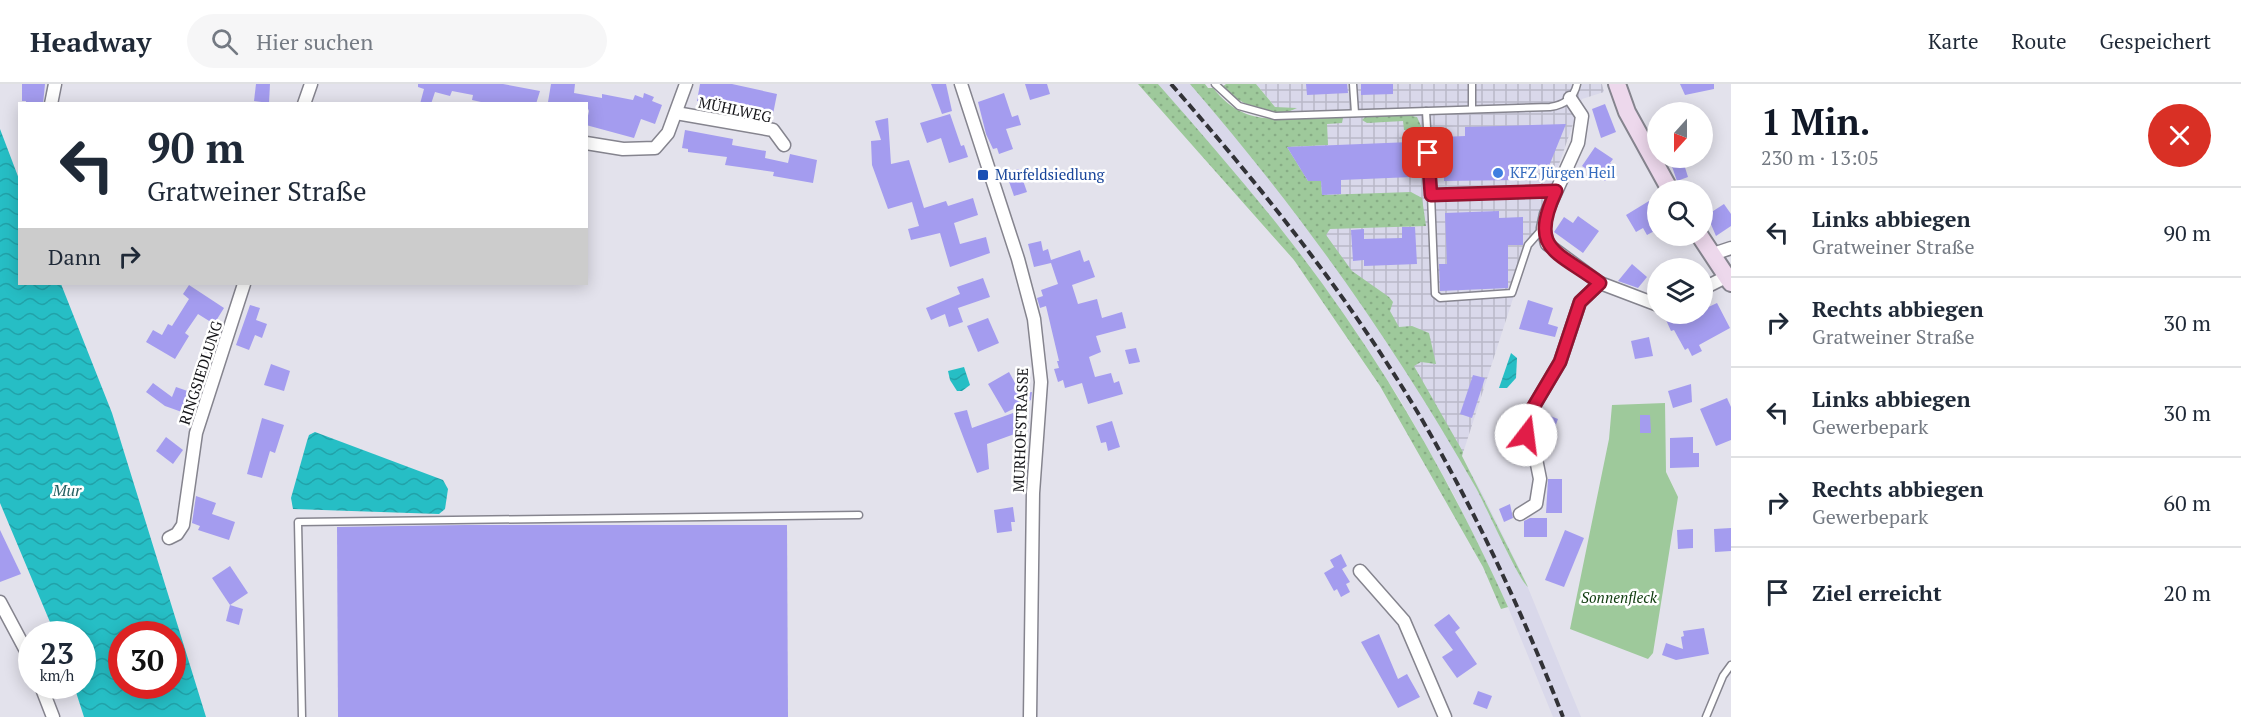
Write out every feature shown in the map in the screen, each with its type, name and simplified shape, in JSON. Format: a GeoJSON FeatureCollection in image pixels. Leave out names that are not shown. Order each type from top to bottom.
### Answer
{"type":"FeatureCollection","features":[{"type":"Feature","properties":{"kind":"main road"},"geometry":{"type":"LineString","coordinates":[[1617,84],[1627,112],[1664,180]]}},
{"type":"Feature","properties":{"kind":"main road"},"geometry":{"type":"LineString","coordinates":[[1707,246],[1729,279]]}},
{"type":"Feature","properties":{"kind":"street"},"geometry":{"type":"LineString","coordinates":[[51,102],[55,84]]}},
{"type":"Feature","properties":{"kind":"street"},"geometry":{"type":"LineString","coordinates":[[305,102],[311,84]]}},
{"type":"Feature","properties":{"kind":"street"},"geometry":{"type":"LineString","coordinates":[[588,142],[623,149],[655,148],[668,133],[686,84]]}},
{"type":"Feature","properties":{"kind":"street","name":"MURHOFSTRASSE"},"geometry":{"type":"LineString","coordinates":[[961,84],[1018,259],[1034,319],[1038,351],[1041,382],[1033,493],[1030,717]]}},
{"type":"Feature","properties":{"kind":"street"},"geometry":{"type":"LineString","coordinates":[[1570,98],[1582,116],[1578,143],[1556,191],[1543,228],[1547,244],[1600,283],[1647,301]]}},
{"type":"Feature","properties":{"kind":"street","name":"MÜHLWEG"},"geometry":{"type":"LineString","coordinates":[[676,113],[773,130],[784,145]]}},
{"type":"Feature","properties":{"kind":"street"},"geometry":{"type":"LineString","coordinates":[[1713,254],[1731,248]]}},
{"type":"Feature","properties":{"kind":"street"},"geometry":{"type":"LineString","coordinates":[[1713,285],[1729,279]]}},
{"type":"Feature","properties":{"kind":"street"},"geometry":{"type":"LineString","coordinates":[[1520,514],[1536,504],[1539,493],[1540,480],[1536,459],[1526,435],[1528,418],[1560,362],[1580,302],[1600,283]]}},
{"type":"Feature","properties":{"kind":"street","name":"RINGSIEDLUNG"},"geometry":{"type":"LineString","coordinates":[[169,538],[177,534],[183,525],[196,433],[244,285]]}},
{"type":"Feature","properties":{"kind":"street"},"geometry":{"type":"LineString","coordinates":[[1360,571],[1404,621],[1445,717]]}},
{"type":"Feature","properties":{"kind":"street"},"geometry":{"type":"LineString","coordinates":[[0,602],[18,636]]}},
{"type":"Feature","properties":{"kind":"street"},"geometry":{"type":"LineString","coordinates":[[45,699],[50,716]]}},
{"type":"Feature","properties":{"kind":"lane"},"geometry":{"type":"LineString","coordinates":[[1215,84],[1239,106],[1256,113],[1275,116],[1550,107],[1570,98],[1577,84]]}},
{"type":"Feature","properties":{"kind":"lane"},"geometry":{"type":"LineString","coordinates":[[1353,84],[1354,113]]}},
{"type":"Feature","properties":{"kind":"lane"},"geometry":{"type":"LineString","coordinates":[[1472,84],[1472,109]]}},
{"type":"Feature","properties":{"kind":"lane"},"geometry":{"type":"LineString","coordinates":[[1426,111],[1435,294],[1440,298],[1512,293],[1528,245],[1543,228]]}},
{"type":"Feature","properties":{"kind":"lane"},"geometry":{"type":"LineString","coordinates":[[1431,195],[1556,191]]}},
{"type":"Feature","properties":{"kind":"lane"},"geometry":{"type":"LineString","coordinates":[[302,717],[298,522],[859,515]]}},
{"type":"Feature","properties":{"kind":"lane"},"geometry":{"type":"LineString","coordinates":[[1706,717],[1723,676],[1731,665]]}},
{"type":"Feature","properties":{"kind":"shaded area"},"geometry":{"type":"Polygon","coordinates":[[[1158,84],[1197,84],[1322,241],[1446,428],[1482,493],[1524,578],[1581,717],[1553,717],[1508,607],[1454,495],[1401,401],[1354,329],[1283,232],[1158,84]]]}},
{"type":"Feature","properties":{"kind":"shaded area"},"geometry":{"type":"Polygon","coordinates":[[[1256,84],[1602,84],[1604,92],[1582,99],[1529,249],[1462,456],[1446,428],[1322,241],[1275,107],[1256,84]]]}},
{"type":"Feature","properties":{"kind":"green space"},"geometry":{"type":"Polygon","coordinates":[[[1138,84],[1158,84],[1269,214],[1349,321],[1379,366],[1434,460],[1485,557],[1508,607],[1501,609],[1483,567],[1380,386],[1294,260],[1138,84]]]}},
{"type":"Feature","properties":{"kind":"green space"},"geometry":{"type":"Polygon","coordinates":[[[1190,84],[1205,84],[1243,113],[1258,117],[1343,118],[1342,123],[1327,124],[1328,145],[1287,147],[1308,181],[1321,181],[1322,195],[1411,192],[1422,198],[1426,226],[1330,229],[1326,235],[1352,271],[1393,302],[1390,311],[1399,327],[1412,326],[1429,333],[1436,364],[1421,362],[1414,366],[1463,452],[1462,456],[1528,587],[1510,557],[1476,488],[1378,329],[1307,229],[1190,84]]]}},
{"type":"Feature","properties":{"kind":"green space"},"geometry":{"type":"Polygon","coordinates":[[[1226,84],[1256,84],[1275,107],[1297,108],[1278,113],[1257,109],[1229,93],[1222,87],[1226,84]]]}},
{"type":"Feature","properties":{"kind":"green space"},"geometry":{"type":"Polygon","coordinates":[[[1406,115],[1417,117],[1421,126],[1422,168],[1412,178],[1411,143],[1416,143],[1415,130],[1404,130],[1403,121],[1367,123],[1362,120],[1365,117],[1406,115]]]}},
{"type":"Feature","properties":{"kind":"green space","name":"Sonnenfleck"},"geometry":{"type":"Polygon","coordinates":[[[1665,403],[1666,472],[1678,497],[1653,653],[1648,659],[1570,629],[1609,439],[1612,405],[1665,403]]]}},
{"type":"Feature","properties":{"kind":"water","name":"Mur"},"geometry":{"type":"Polygon","coordinates":[[[0,129],[18,176],[18,285],[61,285],[112,413],[176,621],[108,621],[108,699],[186,699],[186,652],[206,717],[84,717],[78,699],[96,699],[96,621],[50,621],[0,503],[0,129]]]}},
{"type":"Feature","properties":{"kind":"water"},"geometry":{"type":"Polygon","coordinates":[[[1511,353],[1517,358],[1516,378],[1507,388],[1499,388],[1511,353]]]}},
{"type":"Feature","properties":{"kind":"water"},"geometry":{"type":"Polygon","coordinates":[[[964,367],[970,385],[962,391],[957,391],[950,380],[948,371],[964,367]]]}},
{"type":"Feature","properties":{"kind":"water"},"geometry":{"type":"Polygon","coordinates":[[[315,432],[443,480],[448,489],[445,509],[439,514],[293,509],[291,498],[307,441],[309,435],[315,432]]]}},
{"type":"Feature","properties":{"kind":"building"},"geometry":{"type":"Polygon","coordinates":[[[22,84],[45,84],[43,102],[22,101],[22,84]]]}},
{"type":"Feature","properties":{"kind":"building"},"geometry":{"type":"Polygon","coordinates":[[[256,84],[270,84],[269,102],[254,101],[256,84]]]}},
{"type":"Feature","properties":{"kind":"building"},"geometry":{"type":"Polygon","coordinates":[[[418,84],[503,84],[540,91],[537,102],[481,102],[472,100],[473,95],[452,91],[450,96],[435,92],[432,102],[421,102],[424,89],[418,87],[418,84]]]}},
{"type":"Feature","properties":{"kind":"building"},"geometry":{"type":"Polygon","coordinates":[[[551,84],[575,84],[574,93],[602,98],[602,94],[633,100],[635,95],[643,98],[644,93],[654,97],[652,101],[662,105],[655,124],[641,119],[634,138],[588,126],[588,102],[548,102],[551,84]]]}},
{"type":"Feature","properties":{"kind":"building"},"geometry":{"type":"Polygon","coordinates":[[[700,84],[732,84],[777,94],[773,114],[735,107],[733,115],[719,112],[720,105],[697,101],[700,84]]]}},
{"type":"Feature","properties":{"kind":"building"},"geometry":{"type":"Polygon","coordinates":[[[931,84],[946,84],[952,111],[942,114],[931,84]]]}},
{"type":"Feature","properties":{"kind":"building"},"geometry":{"type":"Polygon","coordinates":[[[1025,84],[1047,84],[1050,94],[1030,100],[1025,84]]]}},
{"type":"Feature","properties":{"kind":"building"},"geometry":{"type":"Polygon","coordinates":[[[1306,84],[1347,84],[1348,93],[1307,95],[1306,84]]]}},
{"type":"Feature","properties":{"kind":"building"},"geometry":{"type":"Polygon","coordinates":[[[1361,84],[1393,84],[1393,94],[1361,95],[1361,84]]]}},
{"type":"Feature","properties":{"kind":"building"},"geometry":{"type":"Polygon","coordinates":[[[1680,84],[1714,84],[1714,89],[1685,95],[1680,84]]]}},
{"type":"Feature","properties":{"kind":"building"},"geometry":{"type":"Polygon","coordinates":[[[1004,93],[1012,117],[1018,115],[1021,125],[1006,129],[1013,149],[999,154],[997,148],[993,149],[986,134],[978,102],[1004,93]]]}},
{"type":"Feature","properties":{"kind":"building"},"geometry":{"type":"Polygon","coordinates":[[[1605,104],[1616,132],[1601,138],[1592,109],[1605,104]]]}},
{"type":"Feature","properties":{"kind":"building"},"geometry":{"type":"Polygon","coordinates":[[[950,114],[961,146],[964,145],[968,157],[949,163],[941,138],[927,143],[920,123],[950,114]]]}},
{"type":"Feature","properties":{"kind":"building"},"geometry":{"type":"Polygon","coordinates":[[[888,118],[891,164],[909,160],[924,208],[946,201],[948,206],[973,198],[978,215],[954,223],[960,244],[986,237],[990,253],[950,267],[940,233],[911,240],[908,229],[919,226],[912,202],[888,209],[872,165],[871,141],[881,140],[875,121],[888,118]]]}},
{"type":"Feature","properties":{"kind":"building"},"geometry":{"type":"Polygon","coordinates":[[[1566,124],[1549,166],[1526,166],[1526,173],[1520,173],[1520,180],[1444,181],[1443,137],[1465,136],[1465,127],[1566,124]]]}},
{"type":"Feature","properties":{"kind":"building"},"geometry":{"type":"Polygon","coordinates":[[[685,130],[733,139],[732,145],[766,151],[765,158],[788,163],[790,154],[817,160],[813,183],[773,176],[774,172],[725,165],[727,157],[688,152],[688,149],[682,148],[685,130]]]}},
{"type":"Feature","properties":{"kind":"building"},"geometry":{"type":"Polygon","coordinates":[[[1411,142],[1412,177],[1341,180],[1341,194],[1322,195],[1321,181],[1308,181],[1287,147],[1411,142]]]}},
{"type":"Feature","properties":{"kind":"building"},"geometry":{"type":"Polygon","coordinates":[[[1595,147],[1613,159],[1610,163],[1615,167],[1605,181],[1582,166],[1595,147]]]}},
{"type":"Feature","properties":{"kind":"building"},"geometry":{"type":"Polygon","coordinates":[[[1672,168],[1685,168],[1688,177],[1677,180],[1672,168]]]}},
{"type":"Feature","properties":{"kind":"building"},"geometry":{"type":"Polygon","coordinates":[[[1019,169],[1027,192],[1014,196],[1006,173],[1019,169]]]}},
{"type":"Feature","properties":{"kind":"building"},"geometry":{"type":"Polygon","coordinates":[[[1647,202],[1647,235],[1643,228],[1636,232],[1626,215],[1647,202]]]}},
{"type":"Feature","properties":{"kind":"building"},"geometry":{"type":"Polygon","coordinates":[[[1724,204],[1731,214],[1731,226],[1716,236],[1713,229],[1713,211],[1724,204]]]}},
{"type":"Feature","properties":{"kind":"building"},"geometry":{"type":"Polygon","coordinates":[[[1499,211],[1499,218],[1523,217],[1523,245],[1508,245],[1508,288],[1440,291],[1439,264],[1447,264],[1445,213],[1499,211]]]}},
{"type":"Feature","properties":{"kind":"building"},"geometry":{"type":"Polygon","coordinates":[[[1578,216],[1599,231],[1583,253],[1554,232],[1564,217],[1573,223],[1578,216]]]}},
{"type":"Feature","properties":{"kind":"building"},"geometry":{"type":"Polygon","coordinates":[[[1402,227],[1415,227],[1417,264],[1364,266],[1364,260],[1353,261],[1351,230],[1364,229],[1364,239],[1402,238],[1402,227]]]}},
{"type":"Feature","properties":{"kind":"building"},"geometry":{"type":"Polygon","coordinates":[[[1041,241],[1043,251],[1048,249],[1051,260],[1080,250],[1084,262],[1089,260],[1095,277],[1072,285],[1078,304],[1097,299],[1102,318],[1122,312],[1126,328],[1096,336],[1101,352],[1089,357],[1095,377],[1111,373],[1114,383],[1119,381],[1123,394],[1088,404],[1082,383],[1065,388],[1063,380],[1058,382],[1054,369],[1059,368],[1057,361],[1059,361],[1046,306],[1040,308],[1037,298],[1043,296],[1041,290],[1058,284],[1051,263],[1034,267],[1028,244],[1041,241]]]}},
{"type":"Feature","properties":{"kind":"building"},"geometry":{"type":"Polygon","coordinates":[[[1632,264],[1647,277],[1638,288],[1618,281],[1632,264]]]}},
{"type":"Feature","properties":{"kind":"building"},"geometry":{"type":"Polygon","coordinates":[[[983,278],[990,297],[958,308],[963,322],[949,327],[945,314],[931,320],[926,308],[960,294],[957,287],[983,278]]]}},
{"type":"Feature","properties":{"kind":"building"},"geometry":{"type":"Polygon","coordinates":[[[189,285],[224,308],[214,324],[198,314],[185,333],[189,336],[175,359],[146,342],[153,330],[162,335],[168,324],[172,326],[189,299],[183,294],[189,285]]]}},
{"type":"Feature","properties":{"kind":"building"},"geometry":{"type":"Polygon","coordinates":[[[1528,300],[1553,308],[1548,324],[1558,327],[1555,337],[1519,329],[1528,300]]]}},
{"type":"Feature","properties":{"kind":"building"},"geometry":{"type":"Polygon","coordinates":[[[1717,303],[1730,328],[1699,345],[1702,351],[1692,356],[1688,348],[1685,350],[1674,330],[1671,331],[1668,324],[1713,324],[1713,305],[1717,303]]]}},
{"type":"Feature","properties":{"kind":"building"},"geometry":{"type":"Polygon","coordinates":[[[250,305],[260,308],[256,320],[267,324],[262,338],[255,335],[249,350],[236,345],[250,305]]]}},
{"type":"Feature","properties":{"kind":"building"},"geometry":{"type":"Polygon","coordinates":[[[988,318],[999,343],[978,352],[967,326],[988,318]]]}},
{"type":"Feature","properties":{"kind":"building"},"geometry":{"type":"Polygon","coordinates":[[[1649,337],[1653,356],[1635,359],[1631,341],[1649,337]]]}},
{"type":"Feature","properties":{"kind":"building"},"geometry":{"type":"Polygon","coordinates":[[[1136,348],[1140,362],[1129,364],[1125,350],[1136,348]]]}},
{"type":"Feature","properties":{"kind":"building"},"geometry":{"type":"Polygon","coordinates":[[[271,364],[290,371],[284,391],[264,385],[271,364]]]}},
{"type":"Feature","properties":{"kind":"building"},"geometry":{"type":"Polygon","coordinates":[[[1009,372],[1021,394],[1032,392],[1031,400],[1005,413],[988,384],[1009,372]]]}},
{"type":"Feature","properties":{"kind":"building"},"geometry":{"type":"Polygon","coordinates":[[[1473,375],[1485,378],[1472,418],[1460,414],[1473,375]]]}},
{"type":"Feature","properties":{"kind":"building"},"geometry":{"type":"Polygon","coordinates":[[[153,383],[172,397],[176,387],[199,395],[193,416],[165,406],[146,392],[153,383]]]}},
{"type":"Feature","properties":{"kind":"building"},"geometry":{"type":"Polygon","coordinates":[[[1691,384],[1692,402],[1673,408],[1668,391],[1691,384]]]}},
{"type":"Feature","properties":{"kind":"building"},"geometry":{"type":"Polygon","coordinates":[[[1727,398],[1731,407],[1731,440],[1716,446],[1700,409],[1727,398]]]}},
{"type":"Feature","properties":{"kind":"building"},"geometry":{"type":"Polygon","coordinates":[[[967,410],[972,428],[1013,413],[1020,432],[987,444],[989,469],[977,473],[954,413],[967,410]]]}},
{"type":"Feature","properties":{"kind":"building"},"geometry":{"type":"Polygon","coordinates":[[[1540,412],[1558,419],[1549,443],[1533,434],[1540,412]]]}},
{"type":"Feature","properties":{"kind":"building"},"geometry":{"type":"Polygon","coordinates":[[[1640,415],[1650,415],[1651,433],[1640,433],[1640,415]]]}},
{"type":"Feature","properties":{"kind":"building"},"geometry":{"type":"Polygon","coordinates":[[[262,418],[284,425],[275,453],[270,451],[262,478],[247,474],[262,418]]]}},
{"type":"Feature","properties":{"kind":"building"},"geometry":{"type":"Polygon","coordinates":[[[1112,421],[1120,447],[1108,451],[1106,442],[1101,443],[1096,426],[1112,421]]]}},
{"type":"Feature","properties":{"kind":"building"},"geometry":{"type":"Polygon","coordinates":[[[166,437],[183,450],[173,464],[156,451],[166,437]]]}},
{"type":"Feature","properties":{"kind":"building"},"geometry":{"type":"Polygon","coordinates":[[[1693,437],[1693,453],[1699,453],[1699,467],[1670,468],[1670,438],[1693,437]]]}},
{"type":"Feature","properties":{"kind":"building"},"geometry":{"type":"Polygon","coordinates":[[[1548,479],[1562,479],[1562,513],[1546,513],[1548,479]]]}},
{"type":"Feature","properties":{"kind":"building"},"geometry":{"type":"Polygon","coordinates":[[[196,496],[216,503],[212,514],[235,522],[229,540],[198,530],[200,526],[192,523],[196,496]]]}},
{"type":"Feature","properties":{"kind":"building"},"geometry":{"type":"Polygon","coordinates":[[[1510,504],[1513,518],[1504,522],[1499,509],[1510,504]]]}},
{"type":"Feature","properties":{"kind":"building"},"geometry":{"type":"Polygon","coordinates":[[[1013,507],[1015,522],[1011,522],[1012,531],[997,533],[994,510],[1013,507]]]}},
{"type":"Feature","properties":{"kind":"building"},"geometry":{"type":"Polygon","coordinates":[[[1530,518],[1547,518],[1547,537],[1524,537],[1524,521],[1530,518]]]}},
{"type":"Feature","properties":{"kind":"building"},"geometry":{"type":"Polygon","coordinates":[[[787,525],[788,717],[338,717],[337,527],[787,525]]]}},
{"type":"Feature","properties":{"kind":"building"},"geometry":{"type":"Polygon","coordinates":[[[1731,528],[1731,551],[1715,552],[1714,529],[1731,528]]]}},
{"type":"Feature","properties":{"kind":"building"},"geometry":{"type":"Polygon","coordinates":[[[1693,529],[1693,548],[1678,549],[1677,530],[1693,529]]]}},
{"type":"Feature","properties":{"kind":"building"},"geometry":{"type":"Polygon","coordinates":[[[0,530],[21,574],[0,582],[0,530]]]}},
{"type":"Feature","properties":{"kind":"building"},"geometry":{"type":"Polygon","coordinates":[[[1565,530],[1584,538],[1564,587],[1545,580],[1565,530]]]}},
{"type":"Feature","properties":{"kind":"building"},"geometry":{"type":"Polygon","coordinates":[[[1341,554],[1347,566],[1342,569],[1350,582],[1346,584],[1350,592],[1341,597],[1337,589],[1334,591],[1324,573],[1334,567],[1330,560],[1341,554]]]}},
{"type":"Feature","properties":{"kind":"building"},"geometry":{"type":"Polygon","coordinates":[[[230,566],[248,593],[230,605],[212,578],[230,566]]]}},
{"type":"Feature","properties":{"kind":"building"},"geometry":{"type":"Polygon","coordinates":[[[230,605],[243,609],[239,625],[226,621],[230,605]]]}},
{"type":"Feature","properties":{"kind":"building"},"geometry":{"type":"Polygon","coordinates":[[[1449,614],[1460,628],[1455,632],[1477,664],[1457,678],[1442,657],[1453,650],[1434,625],[1449,614]]]}},
{"type":"Feature","properties":{"kind":"building"},"geometry":{"type":"Polygon","coordinates":[[[1704,628],[1709,654],[1676,660],[1662,655],[1666,643],[1683,649],[1681,637],[1684,636],[1683,631],[1704,628]]]}},
{"type":"Feature","properties":{"kind":"building"},"geometry":{"type":"Polygon","coordinates":[[[1379,634],[1398,679],[1407,674],[1420,697],[1398,708],[1361,642],[1379,634]]]}},
{"type":"Feature","properties":{"kind":"building"},"geometry":{"type":"Polygon","coordinates":[[[1478,691],[1492,696],[1487,709],[1473,704],[1478,691]]]}},
{"type":"Feature","properties":{"kind":"railway"},"geometry":{"type":"LineString","coordinates":[[1171,84],[1304,245],[1394,374],[1442,454],[1480,528],[1532,640],[1563,717]]}},
{"type":"Feature","properties":{"kind":"place","name":"KFZ Jürgen Heil"},"geometry":{"type":"Point","coordinates":[1498,173]}},
{"type":"Feature","properties":{"kind":"place","name":"Murfeldsiedlung"},"geometry":{"type":"Point","coordinates":[983,175]}},
{"type":"Feature","properties":{"kind":"route"},"geometry":{"type":"LineString","coordinates":[[1428,153],[1431,195],[1556,191],[1546,214],[1543,228],[1547,244],[1600,283],[1580,302],[1560,362],[1531,411],[1526,425],[1526,435]]}}]}
